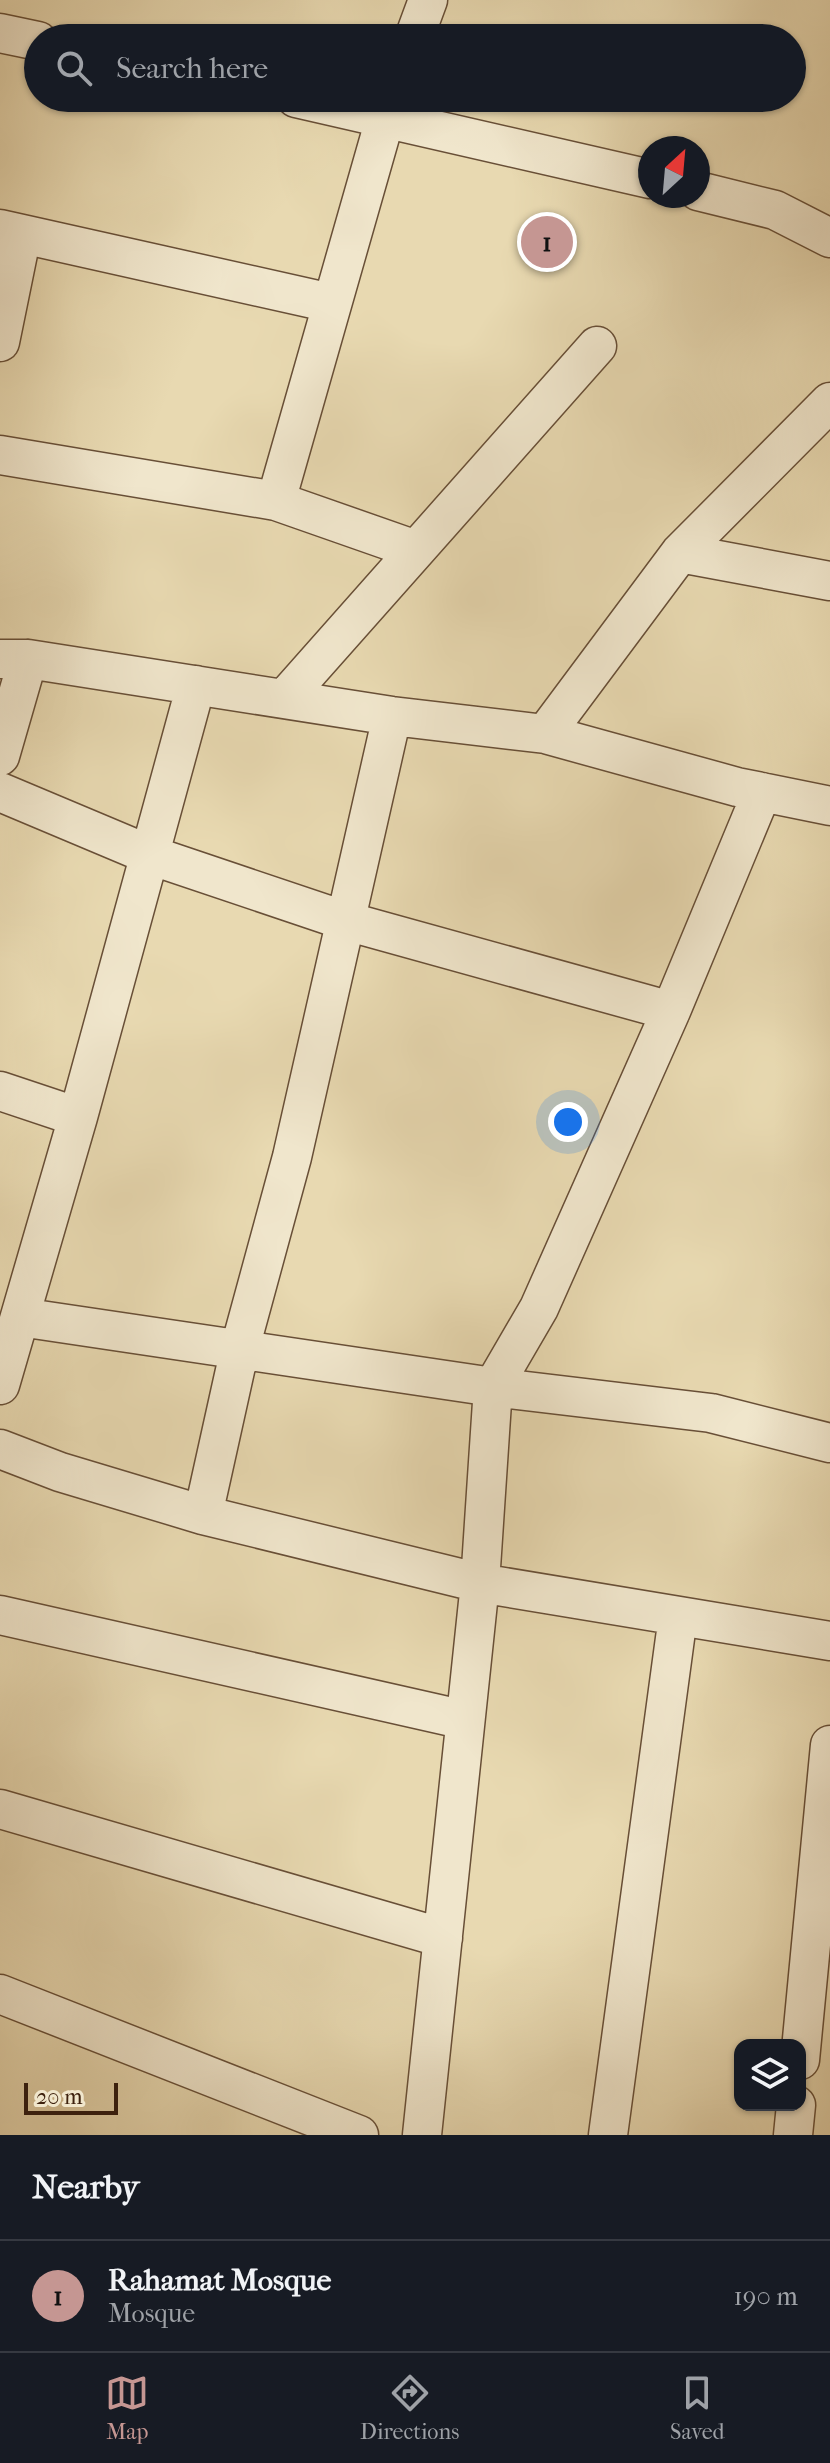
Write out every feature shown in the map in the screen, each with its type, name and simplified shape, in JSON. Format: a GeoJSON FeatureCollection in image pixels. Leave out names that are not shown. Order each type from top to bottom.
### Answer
{"type":"FeatureCollection","features":[{"type":"Feature","properties":{"kind":"street"},"geometry":{"type":"LineString","coordinates":[[419,24],[428,0]]}},
{"type":"Feature","properties":{"kind":"street"},"geometry":{"type":"LineString","coordinates":[[0,33],[24,38]]}},
{"type":"Feature","properties":{"kind":"street"},"geometry":{"type":"LineString","coordinates":[[276,501],[386,112]]}},
{"type":"Feature","properties":{"kind":"street"},"geometry":{"type":"LineString","coordinates":[[402,112],[638,176]]}},
{"type":"Feature","properties":{"kind":"street"},"geometry":{"type":"LineString","coordinates":[[710,194],[775,210],[830,238]]}},
{"type":"Feature","properties":{"kind":"street"},"geometry":{"type":"LineString","coordinates":[[0,342],[11,232],[331,303]]}},
{"type":"Feature","properties":{"kind":"street"},"geometry":{"type":"LineString","coordinates":[[285,698],[597,346]]}},
{"type":"Feature","properties":{"kind":"street"},"geometry":{"type":"LineString","coordinates":[[545,734],[680,553],[830,402]]}},
{"type":"Feature","properties":{"kind":"street"},"geometry":{"type":"LineString","coordinates":[[0,455],[276,501],[416,550]]}},
{"type":"Feature","properties":{"kind":"street"},"geometry":{"type":"LineString","coordinates":[[680,553],[830,581]]}},
{"type":"Feature","properties":{"kind":"street"},"geometry":{"type":"LineString","coordinates":[[0,756],[14,659],[392,716],[545,734],[762,792],[830,806]]}},
{"type":"Feature","properties":{"kind":"street"},"geometry":{"type":"LineString","coordinates":[[0,1385],[78,1117],[196,685]]}},
{"type":"Feature","properties":{"kind":"street"},"geometry":{"type":"LineString","coordinates":[[203,1515],[240,1348],[292,1157],[392,716]]}},
{"type":"Feature","properties":{"kind":"street"},"geometry":{"type":"LineString","coordinates":[[0,792],[150,855],[346,921],[671,1011]]}},
{"type":"Feature","properties":{"kind":"street"},"geometry":{"type":"LineString","coordinates":[[422,2135],[480,1583],[493,1387],[539,1308],[671,1011],[762,792]]}},
{"type":"Feature","properties":{"kind":"street"},"geometry":{"type":"LineString","coordinates":[[0,1091],[78,1117]]}},
{"type":"Feature","properties":{"kind":"street"},"geometry":{"type":"LineString","coordinates":[[20,1317],[493,1387],[711,1413],[830,1443]]}},
{"type":"Feature","properties":{"kind":"street"},"geometry":{"type":"LineString","coordinates":[[0,1449],[60,1472],[203,1515],[480,1583],[830,1641]]}},
{"type":"Feature","properties":{"kind":"street"},"geometry":{"type":"LineString","coordinates":[[0,1615],[465,1720]]}},
{"type":"Feature","properties":{"kind":"street"},"geometry":{"type":"LineString","coordinates":[[608,2135],[678,1616]]}},
{"type":"Feature","properties":{"kind":"street"},"geometry":{"type":"LineString","coordinates":[[810,2053],[830,1745]]}},
{"type":"Feature","properties":{"kind":"street"},"geometry":{"type":"LineString","coordinates":[[0,1809],[443,1938]]}},
{"type":"Feature","properties":{"kind":"street"},"geometry":{"type":"LineString","coordinates":[[0,1994],[359,2135]]}},
{"type":"Feature","properties":{"kind":"street"},"geometry":{"type":"LineString","coordinates":[[793,2135],[795,2111]]}},
{"type":"Feature","properties":{"kind":"place","name":"Rahamat Mosque"},"geometry":{"type":"Point","coordinates":[547,242]}}]}
